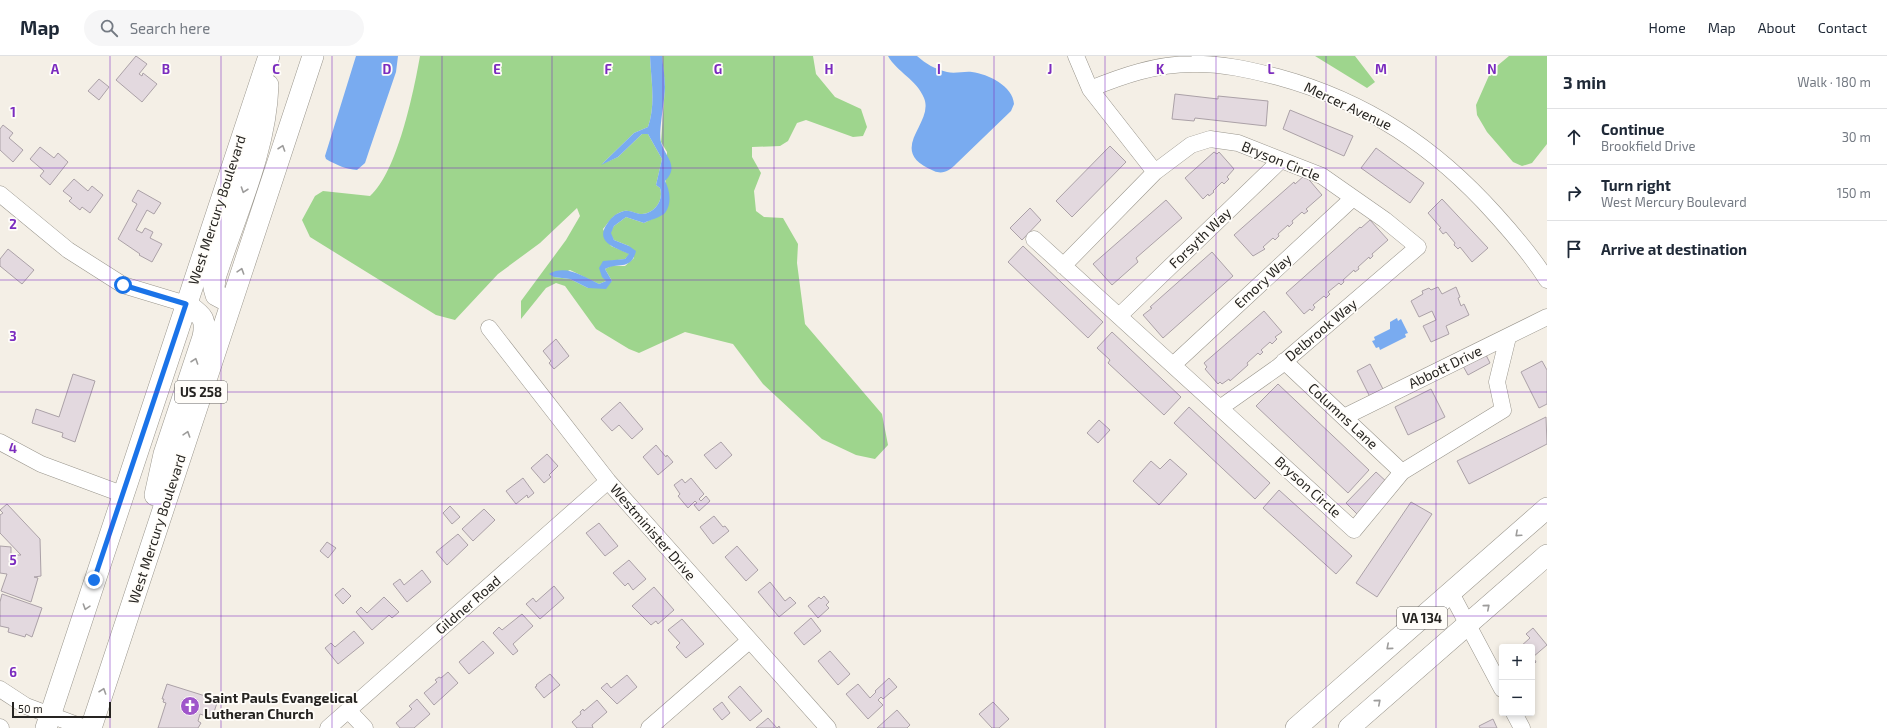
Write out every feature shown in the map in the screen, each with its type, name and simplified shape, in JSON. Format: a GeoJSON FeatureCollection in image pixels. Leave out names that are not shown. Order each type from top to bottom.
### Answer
{"type":"FeatureCollection","features":[{"type":"Feature","properties":{"kind":"main road"},"geometry":{"type":"LineString","coordinates":[[230,303],[216,295],[214,288],[215,278],[261,138],[268,98],[269,56]]}},
{"type":"Feature","properties":{"kind":"main road","name":"West Mercury Boulevard"},"geometry":{"type":"LineString","coordinates":[[48,722],[122,494],[269,56]]}},
{"type":"Feature","properties":{"kind":"main road","name":"West Mercury Boulevard"},"geometry":{"type":"LineString","coordinates":[[91,728],[230,303],[313,56]]}},
{"type":"Feature","properties":{"kind":"main road"},"geometry":{"type":"LineString","coordinates":[[151,548],[154,500],[164,454],[203,337],[205,325],[203,318],[186,304]]}},
{"type":"Feature","properties":{"kind":"main road","name":"VA 134"},"geometry":{"type":"LineString","coordinates":[[1296,728],[1547,508]]}},
{"type":"Feature","properties":{"kind":"main road","name":"VA 134"},"geometry":{"type":"LineString","coordinates":[[1349,728],[1547,555]]}},
{"type":"Feature","properties":{"kind":"street"},"geometry":{"type":"LineString","coordinates":[[1076,56],[1090,89],[1155,172]]}},
{"type":"Feature","properties":{"kind":"street","name":"Mercer Avenue"},"geometry":{"type":"LineString","coordinates":[[1090,89],[1138,72],[1167,66],[1191,64],[1216,65],[1264,74],[1300,83],[1337,97],[1392,125],[1442,161],[1485,202],[1510,230],[1531,255],[1547,280]]}},
{"type":"Feature","properties":{"kind":"street","name":"Bryson Circle"},"geometry":{"type":"LineString","coordinates":[[1063,266],[1155,172],[1191,145],[1210,139],[1238,143],[1322,176],[1385,220],[1418,247]]}},
{"type":"Feature","properties":{"kind":"street","name":"Forsyth Way"},"geometry":{"type":"LineString","coordinates":[[1119,316],[1281,160]]}},
{"type":"Feature","properties":{"kind":"street"},"geometry":{"type":"LineString","coordinates":[[0,194],[68,250],[123,285],[186,304]]}},
{"type":"Feature","properties":{"kind":"street","name":"Emory Way"},"geometry":{"type":"LineString","coordinates":[[1173,365],[1353,198]]}},
{"type":"Feature","properties":{"kind":"street","name":"Bryson Circle"},"geometry":{"type":"LineString","coordinates":[[1034,239],[1354,530],[1402,472],[1503,410],[1497,382],[1508,337]]}},
{"type":"Feature","properties":{"kind":"street","name":"Delbrook Way"},"geometry":{"type":"LineString","coordinates":[[1220,408],[1278,367],[1418,247]]}},
{"type":"Feature","properties":{"kind":"street","name":"Abbott Drive"},"geometry":{"type":"LineString","coordinates":[[1344,418],[1547,317]]}},
{"type":"Feature","properties":{"kind":"street","name":"Westminister Drive"},"geometry":{"type":"LineString","coordinates":[[489,328],[608,481],[828,728]]}},
{"type":"Feature","properties":{"kind":"street","name":"Columns Lane"},"geometry":{"type":"LineString","coordinates":[[1284,361],[1402,472]]}},
{"type":"Feature","properties":{"kind":"street"},"geometry":{"type":"LineString","coordinates":[[0,442],[41,464],[122,494]]}},
{"type":"Feature","properties":{"kind":"street","name":"Gildner Road"},"geometry":{"type":"LineString","coordinates":[[328,728],[608,481]]}},
{"type":"Feature","properties":{"kind":"street"},"geometry":{"type":"LineString","coordinates":[[1451,593],[1499,684]]}},
{"type":"Feature","properties":{"kind":"street"},"geometry":{"type":"LineString","coordinates":[[649,728],[749,641]]}},
{"type":"Feature","properties":{"kind":"street"},"geometry":{"type":"LineString","coordinates":[[0,689],[48,722],[85,728]]}},
{"type":"Feature","properties":{"kind":"street"},"geometry":{"type":"LineString","coordinates":[[348,710],[365,728]]}},
{"type":"Feature","properties":{"kind":"street"},"geometry":{"type":"LineString","coordinates":[[1516,716],[1522,728]]}},
{"type":"Feature","properties":{"kind":"green space"},"geometry":{"type":"Polygon","coordinates":[[[420,56],[650,56],[652,110],[648,127],[634,133],[602,164],[618,157],[642,134],[648,134],[662,159],[656,185],[660,188],[661,197],[657,205],[651,211],[642,214],[629,211],[618,213],[603,229],[611,246],[630,254],[625,259],[603,262],[606,281],[599,284],[570,270],[554,277],[570,279],[588,288],[612,281],[605,269],[611,266],[625,266],[634,258],[629,246],[614,240],[610,233],[614,226],[626,217],[644,223],[664,213],[667,152],[661,142],[665,86],[662,56],[813,56],[816,74],[835,97],[861,109],[867,127],[863,136],[853,137],[806,120],[797,123],[788,141],[780,146],[752,147],[752,157],[761,173],[754,191],[756,211],[764,217],[783,218],[798,244],[797,263],[805,324],[882,414],[888,445],[875,459],[856,455],[822,439],[763,384],[733,344],[685,332],[639,353],[629,349],[596,329],[565,286],[556,283],[546,288],[521,319],[521,301],[566,240],[580,216],[577,208],[540,243],[498,274],[455,320],[436,315],[310,237],[302,220],[315,196],[323,191],[370,196],[380,185],[396,151],[403,130],[409,110],[420,56]]]}},
{"type":"Feature","properties":{"kind":"green space"},"geometry":{"type":"Polygon","coordinates":[[[1315,56],[1355,56],[1375,82],[1367,88],[1315,56]]]}},
{"type":"Feature","properties":{"kind":"green space"},"geometry":{"type":"Polygon","coordinates":[[[1509,56],[1547,56],[1547,144],[1532,163],[1522,166],[1513,162],[1487,132],[1477,115],[1476,105],[1491,71],[1509,56]]]}},
{"type":"Feature","properties":{"kind":"water"},"geometry":{"type":"Polygon","coordinates":[[[356,56],[398,56],[396,72],[365,163],[357,170],[337,165],[326,159],[325,156],[356,56]]]}},
{"type":"Feature","properties":{"kind":"water"},"geometry":{"type":"Polygon","coordinates":[[[650,56],[662,56],[665,87],[660,138],[671,166],[669,176],[665,181],[670,197],[669,205],[665,213],[661,216],[644,223],[626,217],[614,226],[611,233],[614,240],[629,246],[636,251],[634,257],[627,264],[605,269],[612,281],[606,289],[588,288],[570,279],[554,277],[549,274],[562,270],[581,275],[599,284],[606,281],[602,277],[599,268],[603,261],[625,259],[629,254],[613,247],[605,240],[603,236],[604,230],[608,222],[615,215],[624,211],[639,214],[647,213],[657,205],[661,197],[660,188],[656,185],[662,159],[648,134],[642,134],[618,157],[601,165],[634,133],[648,127],[652,110],[650,56]]]}},
{"type":"Feature","properties":{"kind":"water"},"geometry":{"type":"Polygon","coordinates":[[[888,56],[917,56],[931,66],[943,71],[953,73],[972,72],[985,75],[1004,86],[1013,98],[1014,104],[1011,111],[954,166],[943,172],[934,171],[920,163],[913,154],[912,146],[914,136],[926,108],[924,98],[917,86],[896,67],[888,56]]]}},
{"type":"Feature","properties":{"kind":"water"},"geometry":{"type":"Polygon","coordinates":[[[1397,318],[1398,321],[1401,319],[1408,333],[1405,334],[1406,337],[1380,350],[1379,347],[1376,348],[1372,341],[1375,340],[1374,337],[1390,329],[1390,322],[1397,318]]]}},
{"type":"Feature","properties":{"kind":"building"},"geometry":{"type":"Polygon","coordinates":[[[136,56],[147,64],[139,74],[142,76],[143,73],[157,84],[142,102],[116,80],[136,56]]]}},
{"type":"Feature","properties":{"kind":"building"},"geometry":{"type":"Polygon","coordinates":[[[99,79],[109,87],[99,100],[88,91],[99,79]]]}},
{"type":"Feature","properties":{"kind":"building"},"geometry":{"type":"Polygon","coordinates":[[[1175,94],[1218,99],[1218,96],[1268,101],[1266,126],[1195,118],[1194,121],[1172,119],[1175,94]]]}},
{"type":"Feature","properties":{"kind":"building"},"geometry":{"type":"Polygon","coordinates":[[[1290,110],[1353,136],[1344,156],[1283,129],[1290,110]]]}},
{"type":"Feature","properties":{"kind":"building"},"geometry":{"type":"Polygon","coordinates":[[[3,125],[13,133],[9,138],[23,150],[13,162],[0,150],[0,129],[3,125]]]}},
{"type":"Feature","properties":{"kind":"building"},"geometry":{"type":"Polygon","coordinates":[[[1110,146],[1126,162],[1072,217],[1056,201],[1110,146]]]}},
{"type":"Feature","properties":{"kind":"building"},"geometry":{"type":"Polygon","coordinates":[[[40,147],[54,158],[58,153],[68,162],[50,185],[40,176],[44,171],[30,159],[40,147]]]}},
{"type":"Feature","properties":{"kind":"building"},"geometry":{"type":"Polygon","coordinates":[[[1376,148],[1424,183],[1410,203],[1361,168],[1376,148]]]}},
{"type":"Feature","properties":{"kind":"building"},"geometry":{"type":"Polygon","coordinates":[[[1214,152],[1217,154],[1219,152],[1234,169],[1227,177],[1229,179],[1224,184],[1222,182],[1213,191],[1214,192],[1209,196],[1208,194],[1203,199],[1185,178],[1214,152]]]}},
{"type":"Feature","properties":{"kind":"building"},"geometry":{"type":"Polygon","coordinates":[[[1305,175],[1322,195],[1306,209],[1308,211],[1304,214],[1302,212],[1292,221],[1293,223],[1289,227],[1288,225],[1278,234],[1279,236],[1275,240],[1273,238],[1263,247],[1265,249],[1253,256],[1234,235],[1294,182],[1295,184],[1305,175]]]}},
{"type":"Feature","properties":{"kind":"building"},"geometry":{"type":"Polygon","coordinates":[[[74,179],[88,191],[92,186],[103,195],[90,213],[82,207],[80,210],[69,201],[72,198],[63,191],[74,179]]]}},
{"type":"Feature","properties":{"kind":"building"},"geometry":{"type":"Polygon","coordinates":[[[138,190],[161,203],[154,214],[147,210],[136,230],[142,233],[145,228],[153,232],[150,238],[162,244],[152,262],[139,255],[140,254],[118,239],[137,204],[132,201],[138,190]]]}},
{"type":"Feature","properties":{"kind":"building"},"geometry":{"type":"Polygon","coordinates":[[[1442,199],[1488,248],[1472,262],[1460,247],[1458,249],[1454,245],[1455,243],[1446,232],[1443,234],[1439,229],[1441,228],[1428,213],[1442,199]]]}},
{"type":"Feature","properties":{"kind":"building"},"geometry":{"type":"Polygon","coordinates":[[[1166,200],[1182,218],[1136,258],[1138,262],[1112,285],[1093,264],[1166,200]]]}},
{"type":"Feature","properties":{"kind":"building"},"geometry":{"type":"Polygon","coordinates":[[[1030,208],[1041,220],[1022,240],[1010,228],[1030,208]]]}},
{"type":"Feature","properties":{"kind":"building"},"geometry":{"type":"Polygon","coordinates":[[[1370,220],[1388,240],[1372,254],[1373,256],[1370,259],[1369,257],[1358,267],[1359,269],[1355,272],[1354,270],[1343,280],[1344,282],[1341,285],[1339,283],[1328,292],[1330,294],[1326,298],[1324,296],[1313,305],[1315,307],[1312,311],[1310,309],[1304,314],[1286,293],[1360,227],[1361,228],[1370,220]]]}},
{"type":"Feature","properties":{"kind":"building"},"geometry":{"type":"Polygon","coordinates":[[[1023,246],[1103,322],[1088,338],[1008,262],[1023,246]]]}},
{"type":"Feature","properties":{"kind":"building"},"geometry":{"type":"Polygon","coordinates":[[[8,249],[34,270],[22,284],[0,266],[0,259],[8,249]]]}},
{"type":"Feature","properties":{"kind":"building"},"geometry":{"type":"Polygon","coordinates":[[[1212,252],[1233,276],[1163,338],[1143,315],[1212,252]]]}},
{"type":"Feature","properties":{"kind":"building"},"geometry":{"type":"Polygon","coordinates":[[[1438,287],[1442,294],[1456,287],[1460,297],[1458,298],[1461,306],[1464,304],[1469,315],[1446,326],[1449,334],[1431,342],[1423,326],[1436,320],[1432,311],[1419,317],[1411,301],[1423,294],[1422,291],[1429,288],[1431,290],[1438,287]]]}},
{"type":"Feature","properties":{"kind":"building"},"geometry":{"type":"Polygon","coordinates":[[[1264,311],[1282,332],[1275,337],[1277,339],[1272,344],[1270,342],[1261,350],[1263,352],[1260,355],[1258,353],[1247,363],[1248,365],[1230,381],[1229,379],[1222,384],[1220,382],[1218,384],[1205,369],[1207,367],[1204,363],[1264,311]]]}},
{"type":"Feature","properties":{"kind":"building"},"geometry":{"type":"Polygon","coordinates":[[[1112,332],[1181,397],[1164,415],[1108,363],[1110,360],[1097,348],[1112,332]]]}},
{"type":"Feature","properties":{"kind":"building"},"geometry":{"type":"Polygon","coordinates":[[[556,339],[569,356],[554,369],[549,363],[551,361],[543,351],[556,339]]]}},
{"type":"Feature","properties":{"kind":"building"},"geometry":{"type":"Polygon","coordinates":[[[1486,355],[1490,363],[1468,375],[1463,366],[1486,355]]]}},
{"type":"Feature","properties":{"kind":"building"},"geometry":{"type":"Polygon","coordinates":[[[1542,361],[1547,370],[1547,404],[1539,408],[1521,372],[1542,361]]]}},
{"type":"Feature","properties":{"kind":"building"},"geometry":{"type":"Polygon","coordinates":[[[1370,364],[1384,391],[1370,397],[1357,371],[1370,364]]]}},
{"type":"Feature","properties":{"kind":"building"},"geometry":{"type":"Polygon","coordinates":[[[73,374],[95,381],[75,442],[62,437],[63,433],[32,423],[36,409],[59,417],[73,374]]]}},
{"type":"Feature","properties":{"kind":"building"},"geometry":{"type":"Polygon","coordinates":[[[1278,384],[1369,470],[1348,493],[1256,406],[1278,384]]]}},
{"type":"Feature","properties":{"kind":"building"},"geometry":{"type":"Polygon","coordinates":[[[1431,389],[1445,417],[1408,435],[1395,407],[1431,389]]]}},
{"type":"Feature","properties":{"kind":"building"},"geometry":{"type":"Polygon","coordinates":[[[620,402],[643,429],[632,439],[619,425],[612,431],[601,419],[620,402]]]}},
{"type":"Feature","properties":{"kind":"building"},"geometry":{"type":"Polygon","coordinates":[[[1189,407],[1270,483],[1255,499],[1174,423],[1189,407]]]}},
{"type":"Feature","properties":{"kind":"building"},"geometry":{"type":"Polygon","coordinates":[[[1546,417],[1547,444],[1469,484],[1457,461],[1546,417]]]}},
{"type":"Feature","properties":{"kind":"building"},"geometry":{"type":"Polygon","coordinates":[[[1099,420],[1110,430],[1098,443],[1087,433],[1099,420]]]}},
{"type":"Feature","properties":{"kind":"building"},"geometry":{"type":"Polygon","coordinates":[[[721,442],[732,455],[716,469],[704,455],[721,442]]]}},
{"type":"Feature","properties":{"kind":"building"},"geometry":{"type":"Polygon","coordinates":[[[656,445],[666,457],[667,455],[673,462],[658,475],[643,457],[656,445]]]}},
{"type":"Feature","properties":{"kind":"building"},"geometry":{"type":"Polygon","coordinates":[[[547,454],[558,466],[549,475],[551,477],[544,483],[531,468],[547,454]]]}},
{"type":"Feature","properties":{"kind":"building"},"geometry":{"type":"Polygon","coordinates":[[[1170,459],[1187,474],[1159,505],[1133,481],[1151,461],[1160,469],[1170,459]]]}},
{"type":"Feature","properties":{"kind":"building"},"geometry":{"type":"Polygon","coordinates":[[[1376,472],[1388,483],[1358,515],[1346,503],[1376,472]]]}},
{"type":"Feature","properties":{"kind":"building"},"geometry":{"type":"Polygon","coordinates":[[[523,478],[534,493],[528,498],[527,495],[516,504],[506,491],[523,478]]]}},
{"type":"Feature","properties":{"kind":"building"},"geometry":{"type":"Polygon","coordinates":[[[691,478],[704,494],[699,499],[701,501],[706,496],[710,501],[699,511],[694,505],[697,503],[695,501],[688,508],[678,496],[680,494],[674,485],[682,479],[685,483],[691,478]]]}},
{"type":"Feature","properties":{"kind":"building"},"geometry":{"type":"Polygon","coordinates":[[[1279,490],[1352,556],[1336,574],[1263,508],[1279,490]]]}},
{"type":"Feature","properties":{"kind":"building"},"geometry":{"type":"Polygon","coordinates":[[[1411,502],[1432,514],[1377,597],[1356,583],[1411,502]]]}},
{"type":"Feature","properties":{"kind":"building"},"geometry":{"type":"Polygon","coordinates":[[[7,504],[40,539],[41,576],[34,577],[38,578],[31,602],[1,591],[7,574],[0,573],[0,546],[11,547],[11,555],[21,555],[0,533],[0,515],[3,513],[0,510],[7,504]]]}},
{"type":"Feature","properties":{"kind":"building"},"geometry":{"type":"Polygon","coordinates":[[[450,506],[460,517],[452,524],[443,513],[450,506]]]}},
{"type":"Feature","properties":{"kind":"building"},"geometry":{"type":"Polygon","coordinates":[[[484,509],[495,520],[473,541],[462,529],[484,509]]]}},
{"type":"Feature","properties":{"kind":"building"},"geometry":{"type":"Polygon","coordinates":[[[714,516],[723,527],[725,526],[729,531],[713,544],[700,527],[714,516]]]}},
{"type":"Feature","properties":{"kind":"building"},"geometry":{"type":"Polygon","coordinates":[[[599,523],[618,546],[605,556],[586,533],[599,523]]]}},
{"type":"Feature","properties":{"kind":"building"},"geometry":{"type":"Polygon","coordinates":[[[458,534],[468,545],[447,565],[436,552],[458,534]]]}},
{"type":"Feature","properties":{"kind":"building"},"geometry":{"type":"Polygon","coordinates":[[[327,542],[336,548],[328,558],[320,551],[327,542]]]}},
{"type":"Feature","properties":{"kind":"building"},"geometry":{"type":"Polygon","coordinates":[[[737,546],[758,570],[746,581],[725,557],[737,546]]]}},
{"type":"Feature","properties":{"kind":"building"},"geometry":{"type":"Polygon","coordinates":[[[629,560],[646,579],[633,590],[628,583],[625,586],[613,573],[629,560]]]}},
{"type":"Feature","properties":{"kind":"building"},"geometry":{"type":"Polygon","coordinates":[[[422,570],[431,582],[407,602],[393,584],[400,579],[404,585],[422,570]]]}},
{"type":"Feature","properties":{"kind":"building"},"geometry":{"type":"Polygon","coordinates":[[[770,582],[785,601],[790,597],[796,603],[779,617],[758,592],[770,582]]]}},
{"type":"Feature","properties":{"kind":"building"},"geometry":{"type":"Polygon","coordinates":[[[554,586],[564,598],[540,619],[526,604],[533,598],[536,602],[554,586]]]}},
{"type":"Feature","properties":{"kind":"building"},"geometry":{"type":"Polygon","coordinates":[[[654,587],[674,610],[658,624],[656,621],[651,625],[632,606],[654,587]]]}},
{"type":"Feature","properties":{"kind":"building"},"geometry":{"type":"Polygon","coordinates":[[[343,588],[351,596],[343,604],[335,595],[343,588]]]}},
{"type":"Feature","properties":{"kind":"building"},"geometry":{"type":"Polygon","coordinates":[[[2,594],[42,608],[32,637],[26,634],[25,637],[8,632],[9,628],[0,626],[0,602],[2,594]]]}},
{"type":"Feature","properties":{"kind":"building"},"geometry":{"type":"Polygon","coordinates":[[[824,596],[829,602],[826,605],[829,608],[818,618],[808,606],[819,597],[821,599],[824,596]]]}},
{"type":"Feature","properties":{"kind":"building"},"geometry":{"type":"Polygon","coordinates":[[[384,597],[399,612],[392,618],[389,615],[372,630],[356,612],[361,607],[367,613],[384,597]]]}},
{"type":"Feature","properties":{"kind":"building"},"geometry":{"type":"Polygon","coordinates":[[[522,614],[533,626],[513,644],[518,651],[513,655],[493,633],[499,627],[502,630],[522,614]]]}},
{"type":"Feature","properties":{"kind":"building"},"geometry":{"type":"Polygon","coordinates":[[[811,618],[821,631],[804,645],[794,633],[811,618]]]}},
{"type":"Feature","properties":{"kind":"building"},"geometry":{"type":"Polygon","coordinates":[[[682,619],[704,644],[686,658],[676,647],[680,643],[668,630],[682,619]]]}},
{"type":"Feature","properties":{"kind":"building"},"geometry":{"type":"Polygon","coordinates":[[[1533,628],[1547,645],[1535,655],[1535,644],[1523,644],[1530,638],[1526,634],[1533,628]]]}},
{"type":"Feature","properties":{"kind":"building"},"geometry":{"type":"Polygon","coordinates":[[[354,631],[364,643],[338,664],[325,648],[331,643],[335,647],[354,631]]]}},
{"type":"Feature","properties":{"kind":"building"},"geometry":{"type":"Polygon","coordinates":[[[483,641],[494,653],[469,674],[459,662],[483,641]]]}},
{"type":"Feature","properties":{"kind":"building"},"geometry":{"type":"Polygon","coordinates":[[[830,651],[850,674],[838,685],[818,661],[830,651]]]}},
{"type":"Feature","properties":{"kind":"building"},"geometry":{"type":"Polygon","coordinates":[[[448,672],[458,683],[434,705],[424,693],[437,682],[435,680],[439,677],[441,678],[448,672]]]}},
{"type":"Feature","properties":{"kind":"building"},"geometry":{"type":"Polygon","coordinates":[[[550,674],[560,685],[544,698],[535,687],[550,674]]]}},
{"type":"Feature","properties":{"kind":"building"},"geometry":{"type":"Polygon","coordinates":[[[627,675],[637,687],[617,704],[601,688],[607,683],[611,688],[627,675]]]}},
{"type":"Feature","properties":{"kind":"building"},"geometry":{"type":"Polygon","coordinates":[[[889,678],[897,687],[883,699],[881,697],[878,700],[883,705],[868,719],[846,694],[858,684],[870,698],[889,678]]]}},
{"type":"Feature","properties":{"kind":"building","name":"Saint Pauls Evangelical Lutheran Church"},"geometry":{"type":"Polygon","coordinates":[[[167,684],[218,700],[212,718],[200,714],[198,721],[201,723],[198,728],[158,728],[166,703],[163,702],[164,699],[162,699],[167,684]]]}},
{"type":"Feature","properties":{"kind":"building"},"geometry":{"type":"Polygon","coordinates":[[[740,686],[762,711],[750,721],[728,697],[740,686]]]}},
{"type":"Feature","properties":{"kind":"building"},"geometry":{"type":"Polygon","coordinates":[[[417,699],[430,714],[414,728],[400,728],[396,723],[412,709],[409,706],[417,699]]]}},
{"type":"Feature","properties":{"kind":"building"},"geometry":{"type":"Polygon","coordinates":[[[597,700],[607,712],[592,725],[593,728],[577,728],[572,722],[581,714],[580,712],[583,709],[584,711],[597,700]]]}},
{"type":"Feature","properties":{"kind":"building"},"geometry":{"type":"Polygon","coordinates":[[[722,702],[730,713],[722,720],[713,709],[722,702]]]}},
{"type":"Feature","properties":{"kind":"building"},"geometry":{"type":"Polygon","coordinates":[[[993,702],[1009,719],[999,728],[992,728],[979,714],[993,702]]]}},
{"type":"Feature","properties":{"kind":"building"},"geometry":{"type":"Polygon","coordinates":[[[897,710],[910,725],[907,728],[877,728],[897,710]]]}},
{"type":"Feature","properties":{"kind":"building"},"geometry":{"type":"Polygon","coordinates":[[[768,718],[777,728],[756,728],[768,718]]]}},
{"type":"Feature","properties":{"kind":"building"},"geometry":{"type":"Polygon","coordinates":[[[1493,719],[1497,728],[1480,728],[1479,726],[1493,719]]]}},
{"type":"Feature","properties":{"kind":"place","name":"Saint Pauls Evangelical Lutheran Church"},"geometry":{"type":"Point","coordinates":[190,706]}},
{"type":"Feature","properties":{"kind":"route"},"geometry":{"type":"LineString","coordinates":[[94,580],[186,304],[123,285]]}}]}
